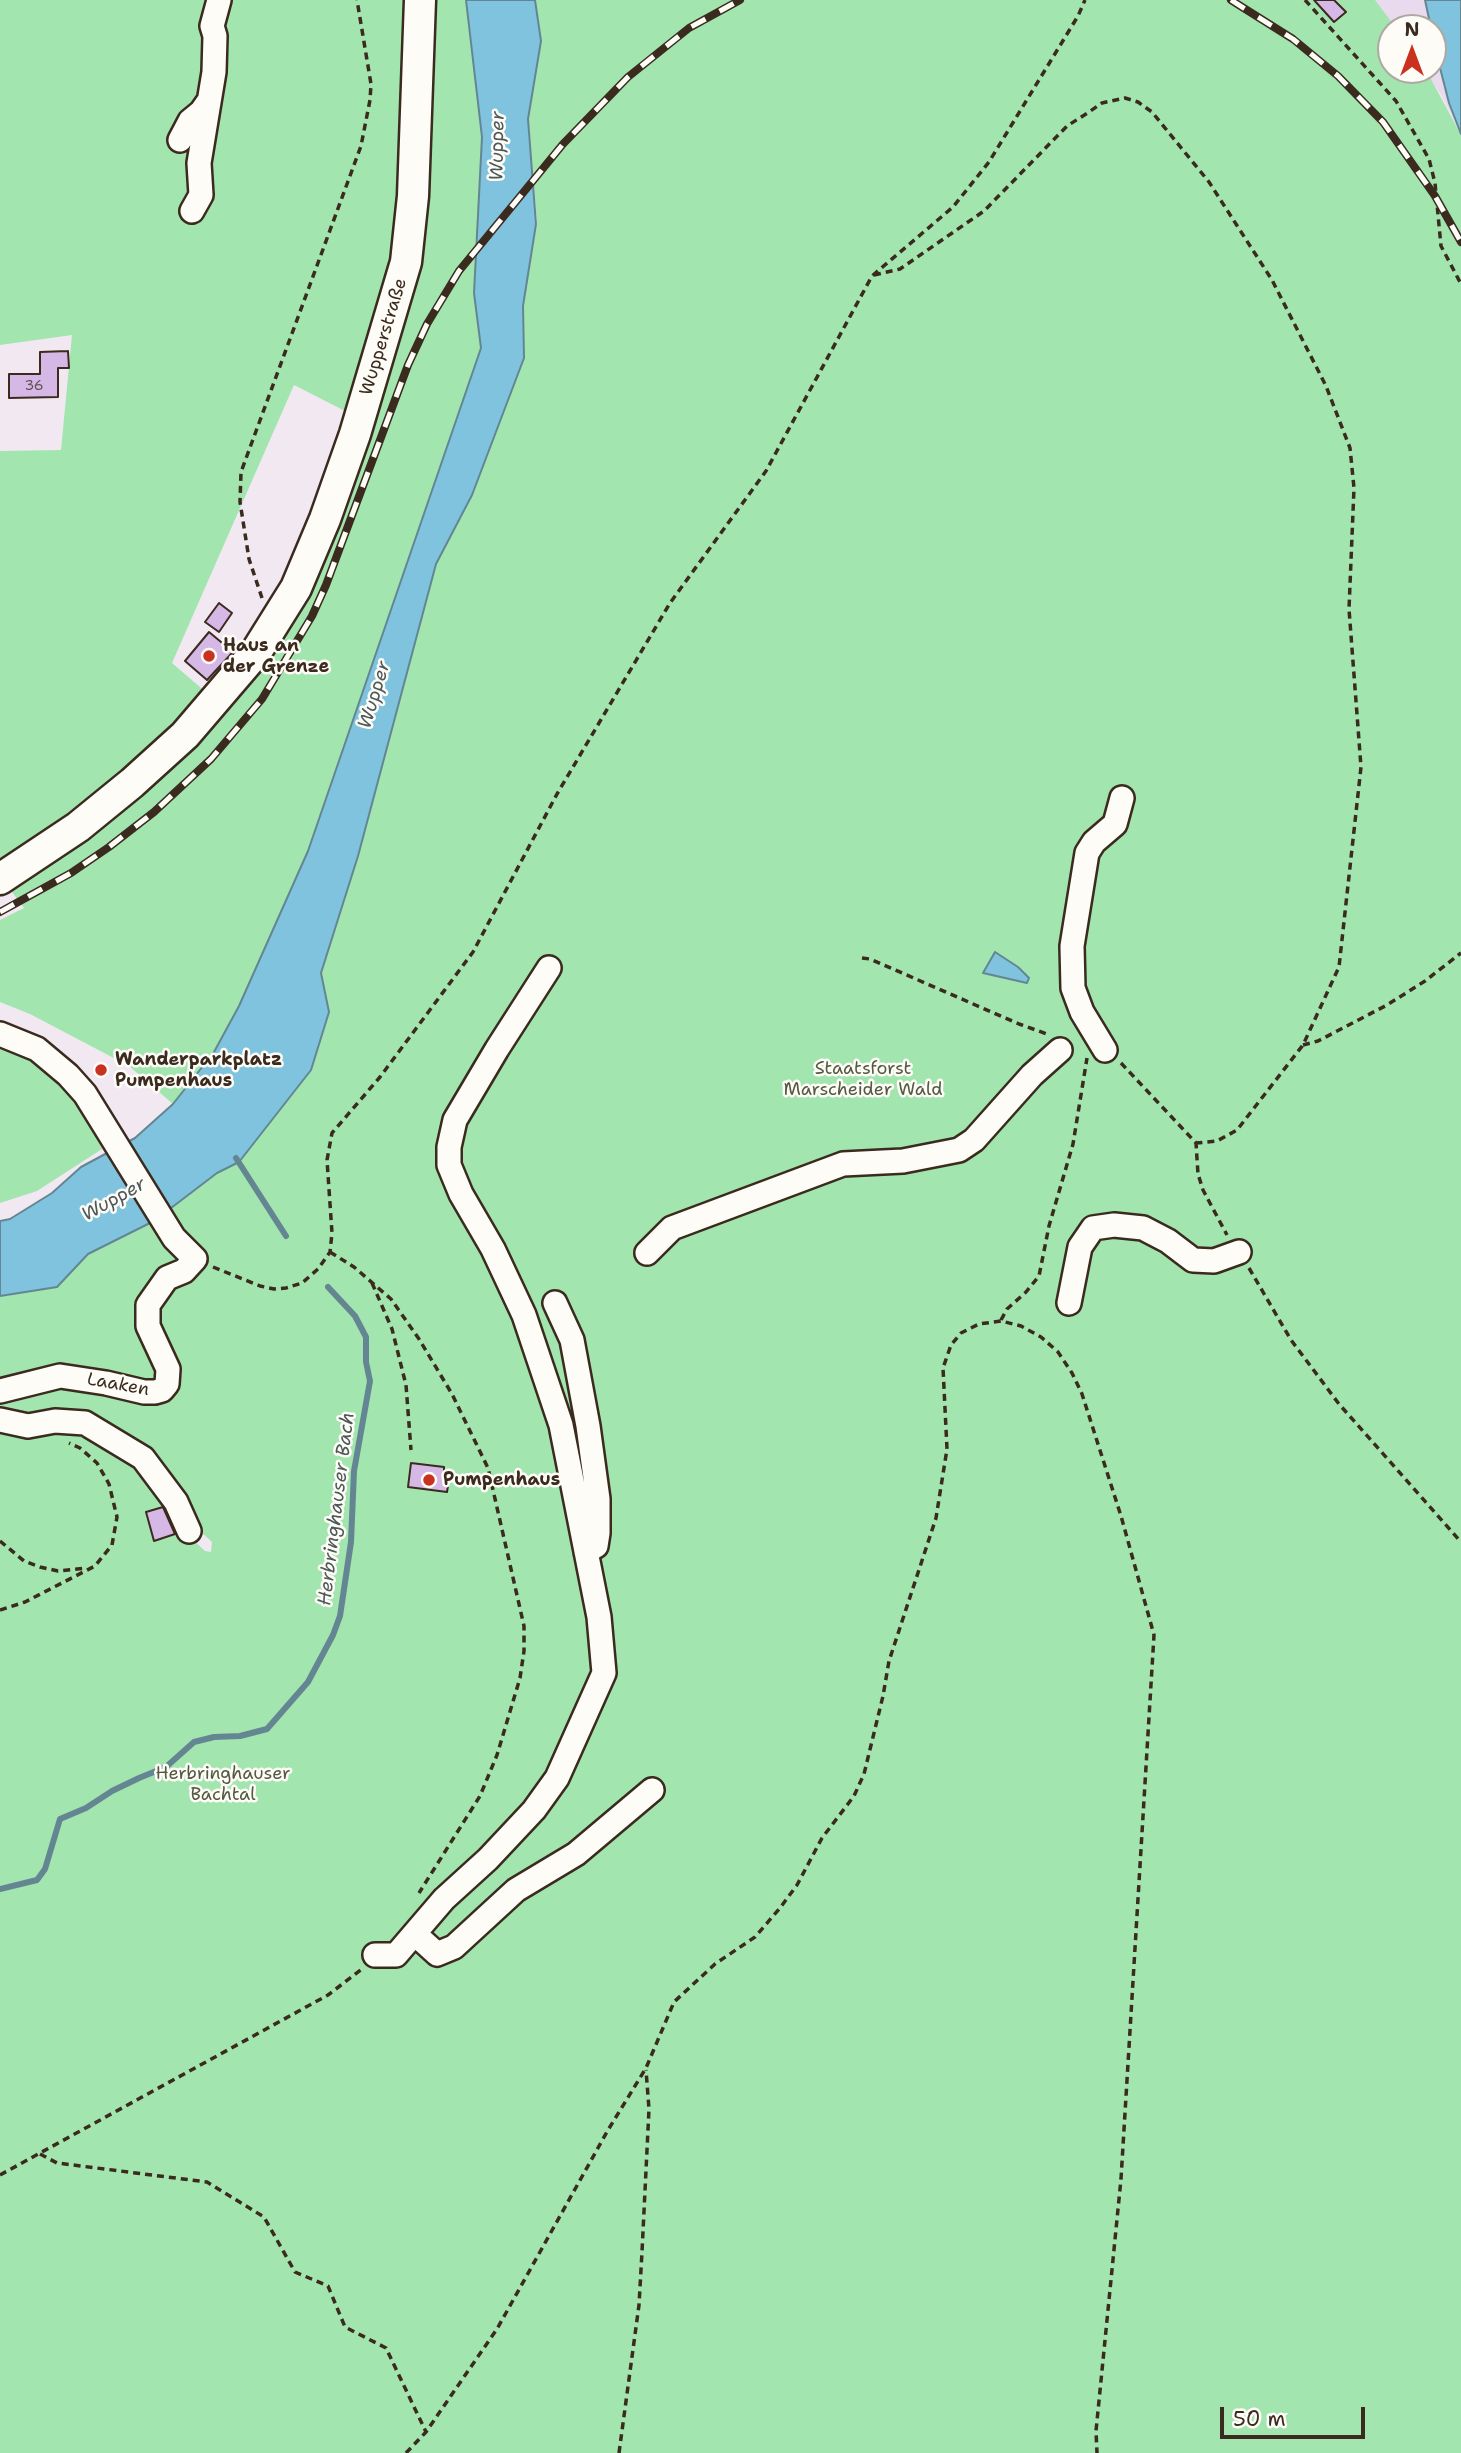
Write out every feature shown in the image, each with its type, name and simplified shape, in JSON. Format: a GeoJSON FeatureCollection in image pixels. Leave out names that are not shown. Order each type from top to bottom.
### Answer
{"type":"FeatureCollection","features":[{"type":"Feature","properties":{"kind":"main road","name":"Wupperstraße"},"geometry":{"type":"LineString","coordinates":[[0,879],[78,827],[159,760],[207,711],[261,644],[296,588],[355,434],[401,281],[410,241],[420,0]]}},
{"type":"Feature","properties":{"kind":"street"},"geometry":{"type":"LineString","coordinates":[[192,211],[201,195],[199,163],[214,72],[215,36],[212,26],[219,0]]}},
{"type":"Feature","properties":{"kind":"street"},"geometry":{"type":"LineString","coordinates":[[180,140],[190,121],[208,103]]}},
{"type":"Feature","properties":{"kind":"street"},"geometry":{"type":"LineString","coordinates":[[1099,1050],[1073,988],[1072,946],[1087,853],[1094,842],[1115,824],[1122,798]]}},
{"type":"Feature","properties":{"kind":"street"},"geometry":{"type":"LineString","coordinates":[[375,1955],[396,1955],[444,1899],[488,1859],[534,1810],[557,1778],[604,1673],[599,1617],[561,1425],[524,1315],[493,1249],[461,1194],[449,1165],[449,1147],[455,1120],[549,968]]}},
{"type":"Feature","properties":{"kind":"street"},"geometry":{"type":"LineString","coordinates":[[0,1034],[37,1049],[56,1062],[85,1094],[162,1220],[184,1250],[195,1259]]}},
{"type":"Feature","properties":{"kind":"street"},"geometry":{"type":"LineString","coordinates":[[648,1253],[673,1227],[843,1164],[903,1161],[959,1150],[974,1140],[1057,1043]]}},
{"type":"Feature","properties":{"kind":"street"},"geometry":{"type":"LineString","coordinates":[[1069,1303],[1080,1247],[1093,1228],[1114,1225],[1143,1228],[1168,1241],[1193,1260],[1213,1261],[1239,1252]]}},
{"type":"Feature","properties":{"kind":"street","name":"Laaken"},"geometry":{"type":"LineString","coordinates":[[0,1391],[60,1376],[144,1392],[162,1390],[167,1384],[168,1369],[148,1326],[148,1305],[167,1278],[184,1271],[195,1259]]}},
{"type":"Feature","properties":{"kind":"street"},"geometry":{"type":"LineString","coordinates":[[555,1303],[572,1340],[589,1426],[598,1499],[598,1533],[596,1546],[586,1552]]}},
{"type":"Feature","properties":{"kind":"street"},"geometry":{"type":"LineString","coordinates":[[0,1420],[28,1426],[55,1421],[85,1423],[143,1458],[176,1502],[189,1531]]}},
{"type":"Feature","properties":{"kind":"street"},"geometry":{"type":"LineString","coordinates":[[415,1934],[437,1954],[454,1947],[516,1890],[576,1854],[652,1790]]}},
{"type":"Feature","properties":{"kind":"path"},"geometry":{"type":"LineString","coordinates":[[261,644],[256,626],[262,597],[249,558],[240,502],[241,472],[361,146],[371,84],[357,0]]}},
{"type":"Feature","properties":{"kind":"path"},"geometry":{"type":"LineString","coordinates":[[195,1259],[260,1286],[286,1288],[302,1283],[318,1269],[330,1252],[332,1233],[327,1160],[332,1133],[380,1077],[473,952],[557,794],[670,603],[766,471],[872,276],[953,208],[989,162],[1079,16],[1085,0]]}},
{"type":"Feature","properties":{"kind":"path"},"geometry":{"type":"LineString","coordinates":[[1305,0],[1396,101],[1429,159],[1435,183],[1441,246],[1461,284]]}},
{"type":"Feature","properties":{"kind":"path"},"geometry":{"type":"LineString","coordinates":[[872,276],[900,269],[984,211],[1067,126],[1102,103],[1125,98],[1152,112],[1209,181],[1272,280],[1326,386],[1350,448],[1354,488],[1349,609],[1361,767],[1339,967],[1303,1045],[1237,1130],[1217,1141],[1196,1143]]}},
{"type":"Feature","properties":{"kind":"path"},"geometry":{"type":"LineString","coordinates":[[1303,1045],[1318,1041],[1425,982],[1461,953]]}},
{"type":"Feature","properties":{"kind":"path"},"geometry":{"type":"LineString","coordinates":[[862,958],[870,959],[1057,1043]]}},
{"type":"Feature","properties":{"kind":"path"},"geometry":{"type":"LineString","coordinates":[[1001,1321],[1007,1309],[1039,1276],[1049,1226],[1073,1144],[1086,1060],[1099,1050],[1128,1068],[1196,1143],[1198,1174],[1214,1214],[1291,1340],[1339,1405],[1461,1542]]}},
{"type":"Feature","properties":{"kind":"path"},"geometry":{"type":"LineString","coordinates":[[330,1252],[354,1267],[391,1299],[452,1394],[488,1468],[524,1626],[520,1678],[497,1755],[480,1796],[415,1900]]}},
{"type":"Feature","properties":{"kind":"path"},"geometry":{"type":"LineString","coordinates":[[371,1281],[392,1329],[406,1385],[411,1450]]}},
{"type":"Feature","properties":{"kind":"path"},"geometry":{"type":"LineString","coordinates":[[406,2453],[426,2432],[497,2329],[608,2130],[646,2068],[674,2003],[715,1964],[755,1937],[797,1885],[822,1838],[854,1796],[864,1774],[889,1661],[936,1518],[947,1449],[943,1368],[951,1345],[961,1333],[979,1324],[1001,1321],[1021,1326],[1041,1337],[1058,1352],[1072,1373],[1082,1394],[1121,1516],[1154,1635],[1121,2179],[1096,2431],[1097,2453]]}},
{"type":"Feature","properties":{"kind":"path"},"geometry":{"type":"LineString","coordinates":[[0,1610],[25,1602],[95,1566],[107,1554],[115,1537],[117,1517],[113,1496],[97,1464],[80,1448],[64,1441]]}},
{"type":"Feature","properties":{"kind":"path"},"geometry":{"type":"LineString","coordinates":[[0,1541],[24,1561],[48,1569],[66,1571],[95,1566]]}},
{"type":"Feature","properties":{"kind":"path"},"geometry":{"type":"LineString","coordinates":[[0,2175],[328,1995],[356,1975],[375,1955]]}},
{"type":"Feature","properties":{"kind":"path"},"geometry":{"type":"LineString","coordinates":[[619,2453],[639,2305],[649,2109],[646,2068]]}},
{"type":"Feature","properties":{"kind":"path"},"geometry":{"type":"LineString","coordinates":[[40,2154],[57,2163],[207,2182],[264,2217],[295,2272],[328,2286],[345,2327],[386,2348],[426,2432]]}},
{"type":"Feature","properties":{"kind":"shaded area"},"geometry":{"type":"Polygon","coordinates":[[[1373,0],[1461,0],[1461,135],[1434,84],[1447,84],[1447,14],[1384,14],[1373,0]]]}},
{"type":"Feature","properties":{"kind":"green space"},"geometry":{"type":"Polygon","coordinates":[[[0,0],[466,0],[482,137],[474,293],[481,348],[308,851],[239,1006],[214,1052],[173,1104],[129,1066],[30,1014],[0,1002],[0,920],[24,908],[0,876],[0,451],[61,450],[72,335],[0,345],[0,0]],[[294,385],[172,663],[207,693],[251,637],[286,586],[351,414],[294,385]]]}},
{"type":"Feature","properties":{"kind":"green space","name":"Staatsforst Marscheider Wald"},"geometry":{"type":"Polygon","coordinates":[[[535,0],[1375,0],[1386,14],[1377,14],[1377,84],[1434,84],[1461,131],[1461,2453],[0,2453],[0,1296],[57,1287],[88,1254],[154,1221],[217,1173],[239,1162],[329,1012],[321,973],[358,856],[436,564],[472,495],[524,358],[523,306],[537,222],[528,119],[541,41],[535,0]],[[141,1443],[129,1456],[188,1535],[205,1551],[211,1552],[212,1542],[199,1530],[170,1471],[141,1443]]]}},
{"type":"Feature","properties":{"kind":"green space"},"geometry":{"type":"Polygon","coordinates":[[[0,1041],[33,1060],[68,1086],[102,1149],[37,1191],[0,1203],[0,1041]]]}},
{"type":"Feature","properties":{"kind":"water","name":"Wupper"},"geometry":{"type":"Polygon","coordinates":[[[466,0],[535,0],[541,41],[528,119],[536,224],[523,306],[524,358],[472,495],[436,564],[358,856],[321,973],[329,1012],[311,1070],[239,1162],[217,1173],[154,1221],[88,1254],[57,1287],[0,1296],[0,1221],[10,1219],[52,1193],[81,1167],[135,1138],[173,1104],[214,1052],[239,1006],[308,851],[481,348],[474,293],[482,137],[466,0]]]}},
{"type":"Feature","properties":{"kind":"water"},"geometry":{"type":"Polygon","coordinates":[[[1425,0],[1461,0],[1461,134],[1444,84],[1447,84],[1447,14],[1428,14],[1425,0]]]}},
{"type":"Feature","properties":{"kind":"water"},"geometry":{"type":"Polygon","coordinates":[[[995,952],[1018,967],[1029,978],[1027,983],[983,973],[995,952]]]}},
{"type":"Feature","properties":{"kind":"building"},"geometry":{"type":"Polygon","coordinates":[[[1314,0],[1334,0],[1346,12],[1334,22],[1314,0]]]}},
{"type":"Feature","properties":{"kind":"building"},"geometry":{"type":"Polygon","coordinates":[[[68,351],[69,368],[58,368],[58,397],[9,398],[9,374],[40,374],[40,352],[68,351]]]}},
{"type":"Feature","properties":{"kind":"building"},"geometry":{"type":"Polygon","coordinates":[[[219,603],[232,613],[219,632],[205,622],[219,603]]]}},
{"type":"Feature","properties":{"kind":"building","name":"Haus an der Grenze"},"geometry":{"type":"Polygon","coordinates":[[[209,632],[233,652],[207,680],[185,661],[209,632]]]}},
{"type":"Feature","properties":{"kind":"building","name":"Pumpenhaus"},"geometry":{"type":"Polygon","coordinates":[[[411,1463],[444,1467],[444,1472],[450,1473],[447,1492],[408,1487],[411,1463]]]}},
{"type":"Feature","properties":{"kind":"building"},"geometry":{"type":"Polygon","coordinates":[[[163,1507],[175,1534],[154,1541],[146,1512],[163,1507]]]}},
{"type":"Feature","properties":{"kind":"waterway","name":"Herbringhauser Bach"},"geometry":{"type":"LineString","coordinates":[[236,1158],[286,1236]]}},
{"type":"Feature","properties":{"kind":"waterway","name":"Herbringhauser Bach"},"geometry":{"type":"LineString","coordinates":[[0,1889],[37,1880],[45,1869],[60,1819],[86,1808],[112,1791],[166,1767],[194,1742],[214,1737],[240,1736],[267,1729],[308,1682],[340,1616],[351,1542],[354,1471],[370,1381],[366,1362],[366,1337],[355,1316],[328,1287]]}},
{"type":"Feature","properties":{"kind":"railway"},"geometry":{"type":"LineString","coordinates":[[0,912],[71,873],[154,812],[211,759],[262,699],[312,616],[408,365],[427,324],[459,271],[563,144],[628,77],[689,28],[740,0]]}},
{"type":"Feature","properties":{"kind":"railway"},"geometry":{"type":"LineString","coordinates":[[1231,0],[1293,39],[1338,76],[1383,122],[1435,196],[1461,242]]}},
{"type":"Feature","properties":{"kind":"place","name":"Haus an der Grenze"},"geometry":{"type":"Point","coordinates":[209,656]}},
{"type":"Feature","properties":{"kind":"place","name":"Wanderparkplatz Pumpenhaus"},"geometry":{"type":"Point","coordinates":[101,1070]}},
{"type":"Feature","properties":{"kind":"place","name":"Pumpenhaus"},"geometry":{"type":"Point","coordinates":[429,1480]}},
{"type":"Feature","properties":{"kind":"park label","name":"Herbringhauser Bachtal"},"geometry":{"type":"Point","coordinates":[223,1784]}}]}
